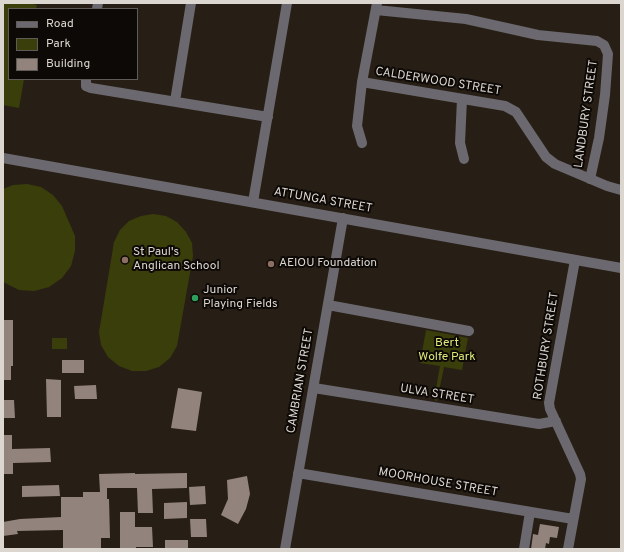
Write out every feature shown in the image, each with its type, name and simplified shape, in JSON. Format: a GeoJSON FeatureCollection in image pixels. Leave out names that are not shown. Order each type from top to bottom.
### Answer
{"type":"FeatureCollection","features":[{"type":"Feature","properties":{"kind":"street"},"geometry":{"type":"LineString","coordinates":[[175,101],[191,3]]}},
{"type":"Feature","properties":{"kind":"street"},"geometry":{"type":"LineString","coordinates":[[254,202],[287,3]]}},
{"type":"Feature","properties":{"kind":"street"},"geometry":{"type":"LineString","coordinates":[[362,143],[357,126],[362,82],[377,6]]}},
{"type":"Feature","properties":{"kind":"street","name":"LANDBURY STREET"},"geometry":{"type":"LineString","coordinates":[[377,6],[466,18],[538,35],[597,41],[604,44],[608,54],[605,96],[599,138],[590,179]]}},
{"type":"Feature","properties":{"kind":"street"},"geometry":{"type":"LineString","coordinates":[[86,80],[86,86],[90,88],[268,117]]}},
{"type":"Feature","properties":{"kind":"street","name":"CALDERWOOD STREET"},"geometry":{"type":"LineString","coordinates":[[362,82],[505,106],[516,112],[546,157],[555,164],[607,186],[621,190]]}},
{"type":"Feature","properties":{"kind":"street"},"geometry":{"type":"LineString","coordinates":[[462,99],[460,143],[464,159]]}},
{"type":"Feature","properties":{"kind":"street","name":"ATTUNGA STREET"},"geometry":{"type":"LineString","coordinates":[[3,158],[621,268]]}},
{"type":"Feature","properties":{"kind":"street","name":"CAMBRIAN STREET"},"geometry":{"type":"LineString","coordinates":[[287,549],[298,473],[314,388],[342,218]]}},
{"type":"Feature","properties":{"kind":"street","name":"ROTHBURY STREET"},"geometry":{"type":"LineString","coordinates":[[568,549],[580,474],[549,403],[575,260]]}},
{"type":"Feature","properties":{"kind":"street"},"geometry":{"type":"LineString","coordinates":[[328,305],[469,331]]}},
{"type":"Feature","properties":{"kind":"street","name":"ULVA STREET"},"geometry":{"type":"LineString","coordinates":[[314,388],[539,424],[556,421]]}},
{"type":"Feature","properties":{"kind":"street","name":"MOORHOUSE STREET"},"geometry":{"type":"LineString","coordinates":[[298,473],[573,519]]}},
{"type":"Feature","properties":{"kind":"street"},"geometry":{"type":"LineString","coordinates":[[524,549],[530,512]]}},
{"type":"Feature","properties":{"kind":"green space"},"geometry":{"type":"Polygon","coordinates":[[[3,3],[28,3],[37,5],[36,8],[8,8],[8,80],[24,80],[19,108],[3,105],[3,3]]]}},
{"type":"Feature","properties":{"kind":"green space"},"geometry":{"type":"Polygon","coordinates":[[[27,184],[41,187],[53,195],[62,206],[75,236],[75,251],[71,266],[62,278],[49,287],[34,291],[19,290],[3,282],[3,189],[13,185],[27,184]]]}},
{"type":"Feature","properties":{"kind":"green space"},"geometry":{"type":"Polygon","coordinates":[[[153,214],[166,216],[177,222],[186,232],[192,243],[193,256],[177,346],[170,358],[159,367],[146,371],[132,371],[119,366],[108,357],[101,345],[99,332],[114,242],[120,230],[129,221],[141,216],[153,214]]]}},
{"type":"Feature","properties":{"kind":"green space","name":"Bert Wolfe Park"},"geometry":{"type":"Polygon","coordinates":[[[426,330],[468,338],[462,370],[444,367],[437,401],[434,400],[440,366],[420,363],[426,330]]]}},
{"type":"Feature","properties":{"kind":"green space"},"geometry":{"type":"Polygon","coordinates":[[[52,338],[67,338],[67,349],[52,349],[52,338]]]}},
{"type":"Feature","properties":{"kind":"building"},"geometry":{"type":"Polygon","coordinates":[[[3,320],[13,320],[13,366],[11,366],[11,380],[3,380],[3,320]]]}},
{"type":"Feature","properties":{"kind":"building"},"geometry":{"type":"Polygon","coordinates":[[[62,360],[84,360],[84,373],[62,373],[62,360]]]}},
{"type":"Feature","properties":{"kind":"building"},"geometry":{"type":"Polygon","coordinates":[[[46,379],[61,380],[61,417],[47,417],[46,379]]]}},
{"type":"Feature","properties":{"kind":"building"},"geometry":{"type":"Polygon","coordinates":[[[96,385],[97,399],[75,399],[74,386],[96,385]]]}},
{"type":"Feature","properties":{"kind":"building"},"geometry":{"type":"Polygon","coordinates":[[[178,388],[202,392],[196,431],[171,428],[178,388]]]}},
{"type":"Feature","properties":{"kind":"building"},"geometry":{"type":"Polygon","coordinates":[[[3,400],[14,400],[15,418],[3,418],[3,400]]]}},
{"type":"Feature","properties":{"kind":"building"},"geometry":{"type":"Polygon","coordinates":[[[3,435],[12,435],[12,449],[50,448],[51,462],[13,463],[13,474],[3,474],[3,435]]]}},
{"type":"Feature","properties":{"kind":"building"},"geometry":{"type":"Polygon","coordinates":[[[187,473],[187,488],[152,489],[153,513],[138,513],[137,488],[107,488],[107,499],[109,499],[110,538],[101,538],[101,548],[63,548],[63,530],[17,531],[18,534],[3,536],[3,522],[20,519],[61,517],[61,497],[83,497],[83,492],[100,492],[99,474],[187,473]]]}},
{"type":"Feature","properties":{"kind":"building"},"geometry":{"type":"Polygon","coordinates":[[[247,476],[250,494],[246,509],[238,524],[221,515],[228,499],[227,480],[247,476]]]}},
{"type":"Feature","properties":{"kind":"building"},"geometry":{"type":"Polygon","coordinates":[[[59,485],[60,496],[22,497],[22,486],[59,485]]]}},
{"type":"Feature","properties":{"kind":"building"},"geometry":{"type":"Polygon","coordinates":[[[205,486],[206,504],[190,505],[189,487],[205,486]]]}},
{"type":"Feature","properties":{"kind":"building"},"geometry":{"type":"Polygon","coordinates":[[[187,502],[187,518],[164,519],[164,503],[187,502]]]}},
{"type":"Feature","properties":{"kind":"building"},"geometry":{"type":"Polygon","coordinates":[[[120,512],[135,512],[135,527],[152,527],[153,547],[120,549],[120,512]]]}},
{"type":"Feature","properties":{"kind":"building"},"geometry":{"type":"Polygon","coordinates":[[[190,519],[206,519],[207,537],[191,537],[190,519]]]}},
{"type":"Feature","properties":{"kind":"building"},"geometry":{"type":"Polygon","coordinates":[[[540,524],[559,527],[557,538],[550,537],[549,544],[546,543],[545,549],[531,549],[533,534],[538,535],[540,524]]]}},
{"type":"Feature","properties":{"kind":"building"},"geometry":{"type":"Polygon","coordinates":[[[165,540],[188,540],[188,549],[165,549],[165,540]]]}},
{"type":"Feature","properties":{"kind":"place","name":"St Paul's Anglican School"},"geometry":{"type":"Point","coordinates":[125,260]}},
{"type":"Feature","properties":{"kind":"place","name":"AEIOU Foundation"},"geometry":{"type":"Point","coordinates":[271,264]}},
{"type":"Feature","properties":{"kind":"place","name":"Junior Playing Fields"},"geometry":{"type":"Point","coordinates":[195,298]}}]}
